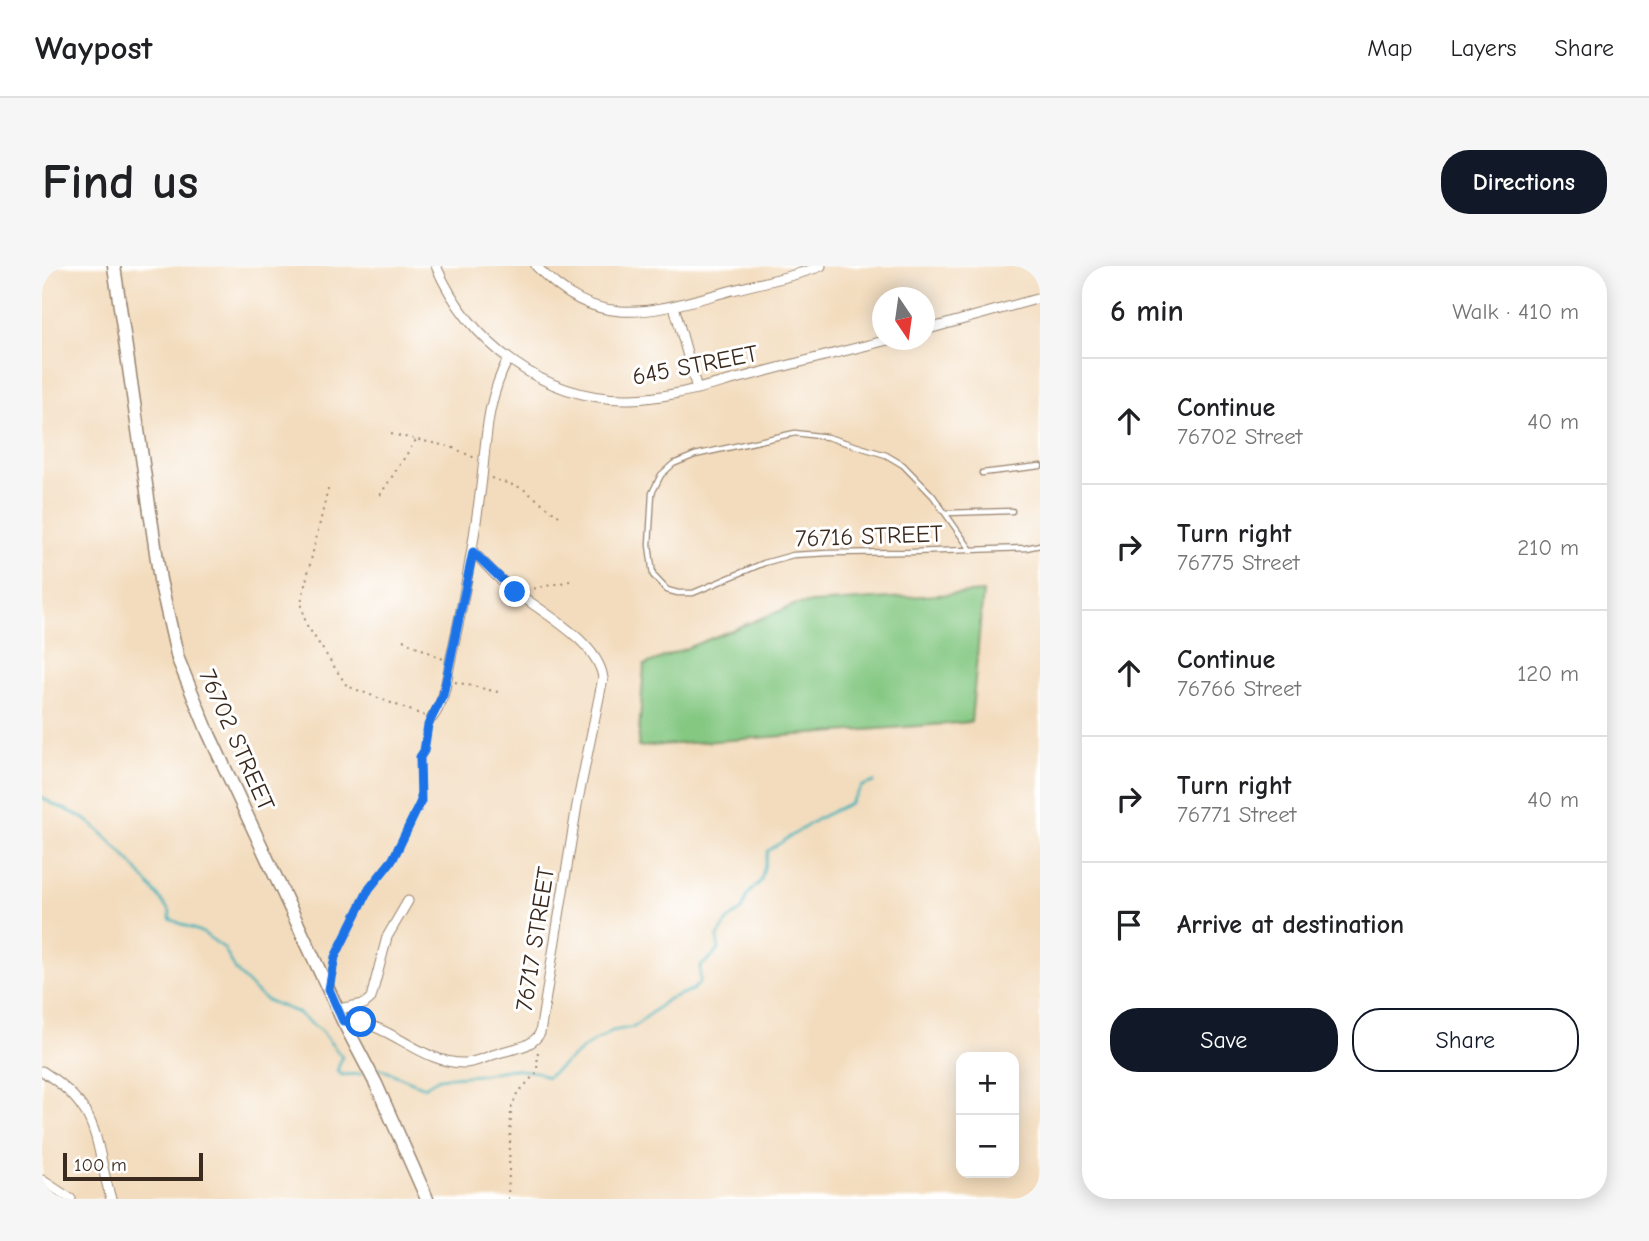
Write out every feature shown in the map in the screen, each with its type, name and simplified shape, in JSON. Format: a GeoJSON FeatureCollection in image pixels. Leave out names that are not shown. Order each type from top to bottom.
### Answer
{"type":"FeatureCollection","features":[{"type":"Feature","properties":{"kind":"street","name":"76702 STREET"},"geometry":{"type":"LineString","coordinates":[[114,266],[160,580],[175,649],[208,732],[341,1015],[387,1106],[427,1199]]}},
{"type":"Feature","properties":{"kind":"street","name":"645 STREET"},"geometry":{"type":"LineString","coordinates":[[436,266],[460,310],[476,330],[509,359],[549,382],[594,396],[652,398],[872,344]]}},
{"type":"Feature","properties":{"kind":"street"},"geometry":{"type":"LineString","coordinates":[[536,266],[566,294],[587,305],[634,313],[674,306],[821,266]]}},
{"type":"Feature","properties":{"kind":"street"},"geometry":{"type":"LineString","coordinates":[[935,327],[1040,298]]}},
{"type":"Feature","properties":{"kind":"street"},"geometry":{"type":"LineString","coordinates":[[674,306],[697,389]]}},
{"type":"Feature","properties":{"kind":"street"},"geometry":{"type":"LineString","coordinates":[[432,718],[440,705],[447,680],[473,552],[483,476],[482,461],[495,385],[509,359]]}},
{"type":"Feature","properties":{"kind":"street"},"geometry":{"type":"LineString","coordinates":[[473,552],[515,592]]}},
{"type":"Feature","properties":{"kind":"street","name":"76717 STREET"},"geometry":{"type":"LineString","coordinates":[[515,592],[543,609],[598,660],[603,678],[577,805],[540,1033]]}},
{"type":"Feature","properties":{"kind":"street"},"geometry":{"type":"LineString","coordinates":[[341,1015],[371,998],[387,937],[408,901]]}},
{"type":"Feature","properties":{"kind":"street"},"geometry":{"type":"LineString","coordinates":[[341,1015],[369,1024],[424,1053],[468,1063],[520,1047],[532,1042],[540,1033]]}},
{"type":"Feature","properties":{"kind":"street"},"geometry":{"type":"LineString","coordinates":[[42,1072],[74,1096],[93,1123],[111,1199]]}},
{"type":"Feature","properties":{"kind":"street"},"geometry":{"type":"LineString","coordinates":[[42,1182],[71,1199]]}},
{"type":"Feature","properties":{"kind":"lane","name":"76716 STREET"},"geometry":{"type":"LineString","coordinates":[[946,513],[903,465],[886,455],[827,437],[795,433],[722,448],[673,464],[662,475],[652,493],[649,545],[653,576],[667,590],[693,593],[764,563],[793,555],[971,550],[1040,545]]}},
{"type":"Feature","properties":{"kind":"lane"},"geometry":{"type":"LineString","coordinates":[[982,473],[1040,466]]}},
{"type":"Feature","properties":{"kind":"lane"},"geometry":{"type":"LineString","coordinates":[[946,513],[1012,511]]}},
{"type":"Feature","properties":{"kind":"lane"},"geometry":{"type":"LineString","coordinates":[[946,513],[971,550]]}},
{"type":"Feature","properties":{"kind":"path"},"geometry":{"type":"LineString","coordinates":[[391,434],[451,447],[482,461]]}},
{"type":"Feature","properties":{"kind":"path"},"geometry":{"type":"LineString","coordinates":[[380,495],[417,439]]}},
{"type":"Feature","properties":{"kind":"path"},"geometry":{"type":"LineString","coordinates":[[483,476],[522,488],[559,516]]}},
{"type":"Feature","properties":{"kind":"path"},"geometry":{"type":"LineString","coordinates":[[328,489],[301,602],[306,624],[347,686],[432,718],[420,757],[421,801],[393,859],[369,889],[342,939],[329,989]]}},
{"type":"Feature","properties":{"kind":"path"},"geometry":{"type":"LineString","coordinates":[[515,592],[570,581]]}},
{"type":"Feature","properties":{"kind":"path"},"geometry":{"type":"LineString","coordinates":[[402,640],[450,662]]}},
{"type":"Feature","properties":{"kind":"path"},"geometry":{"type":"LineString","coordinates":[[447,680],[502,693]]}},
{"type":"Feature","properties":{"kind":"path","name":"76717 STREET"},"geometry":{"type":"LineString","coordinates":[[508,1199],[511,1110],[516,1095],[537,1072],[540,1033]]}},
{"type":"Feature","properties":{"kind":"green space"},"geometry":{"type":"Polygon","coordinates":[[[983,592],[971,722],[638,747],[644,665],[797,604],[983,592]]]}},
{"type":"Feature","properties":{"kind":"waterway"},"geometry":{"type":"LineString","coordinates":[[379,1068],[424,1087],[439,1078],[511,1069],[537,1072],[547,1077],[588,1045],[612,1031],[634,1027],[668,999],[692,990],[700,983],[700,967],[719,950],[717,938],[729,919],[742,910],[748,894],[761,881],[768,851],[819,818],[850,803],[862,786],[874,782]]}},
{"type":"Feature","properties":{"kind":"waterway"},"geometry":{"type":"LineString","coordinates":[[42,797],[84,819],[101,833],[152,888],[170,912],[170,919],[203,933],[224,948],[236,971],[256,992],[266,1000],[296,1012],[321,1031],[342,1057],[337,1071],[342,1075],[361,1074]]}},
{"type":"Feature","properties":{"kind":"route"},"geometry":{"type":"LineString","coordinates":[[361,1022],[343,1021],[329,989],[335,957],[369,889],[393,859],[421,801],[423,787],[420,757],[424,751],[428,725],[443,695],[473,552],[515,592]]}}]}
